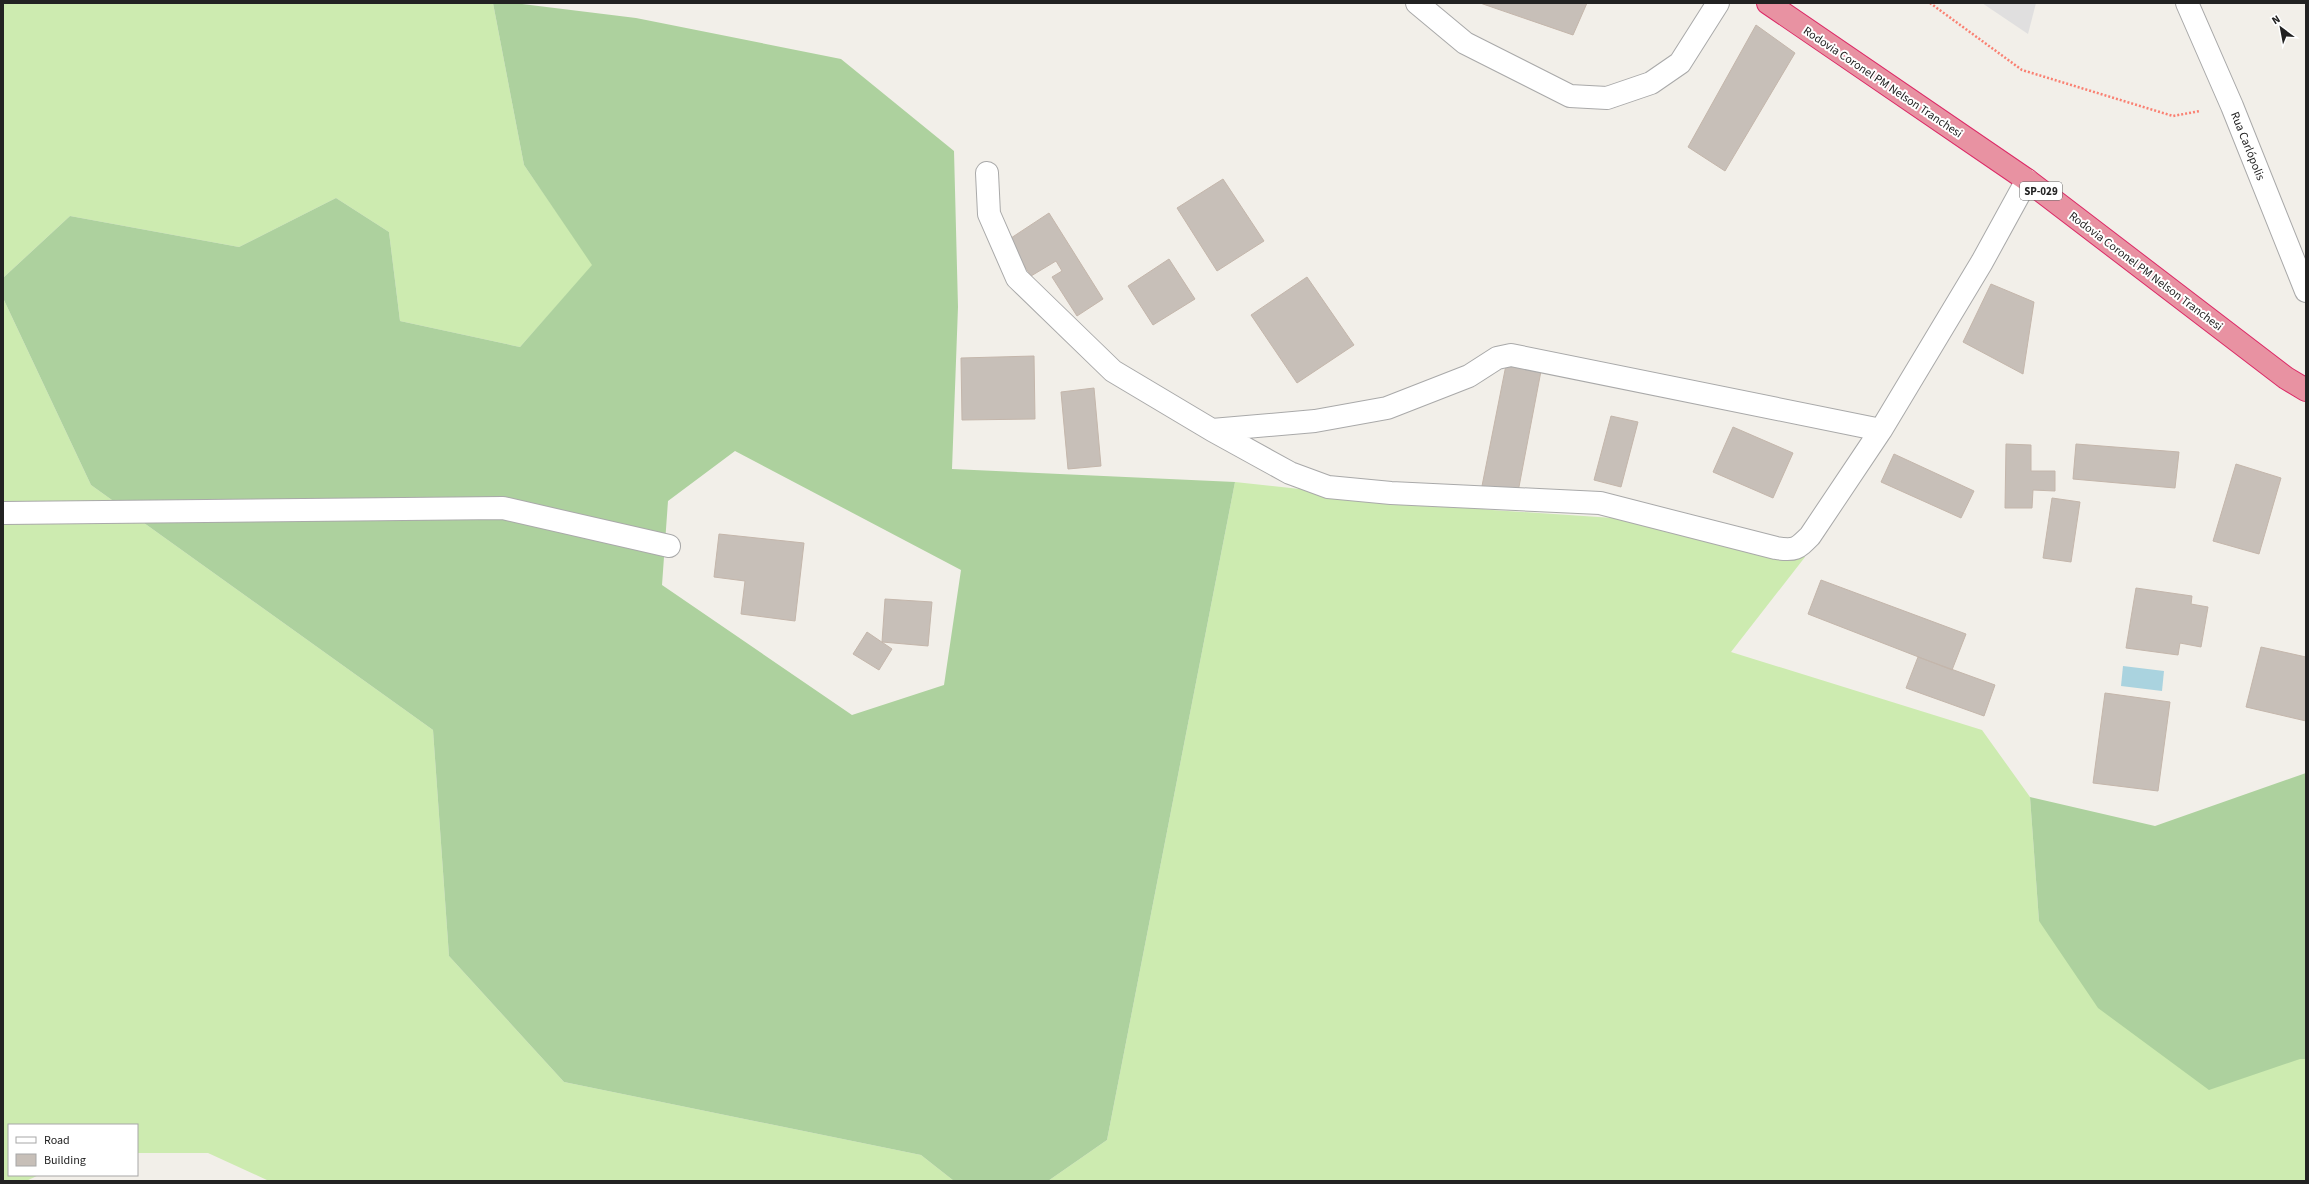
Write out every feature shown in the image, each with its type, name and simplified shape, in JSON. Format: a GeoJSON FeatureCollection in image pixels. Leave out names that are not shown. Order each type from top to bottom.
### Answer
{"type":"FeatureCollection","features":[{"type":"Feature","properties":{"kind":"highway","name":"Rodovia Coronel PM Nelson Tranchesi"},"geometry":{"type":"LineString","coordinates":[[1768,3],[2026,180],[2286,378],[2306,390]]}},
{"type":"Feature","properties":{"kind":"street"},"geometry":{"type":"LineString","coordinates":[[1417,3],[1465,43],[1570,96],[1607,98],[1651,84],[1680,63],[1718,3]]}},
{"type":"Feature","properties":{"kind":"street","name":"Rua Carlópolis"},"geometry":{"type":"LineString","coordinates":[[2188,3],[2232,106],[2306,291]]}},
{"type":"Feature","properties":{"kind":"street"},"geometry":{"type":"LineString","coordinates":[[987,173],[989,214],[1017,278],[1113,370],[1212,430],[1290,473],[1328,487],[1392,493],[1600,503],[1789,550],[1798,548],[1810,536],[1881,430],[1982,262],[2026,180]]}},
{"type":"Feature","properties":{"kind":"street"},"geometry":{"type":"LineString","coordinates":[[1212,430],[1315,421],[1387,408],[1469,376],[1497,358],[1511,355],[1881,430]]}},
{"type":"Feature","properties":{"kind":"street"},"geometry":{"type":"LineString","coordinates":[[3,513],[504,508],[669,546]]}},
{"type":"Feature","properties":{"kind":"path"},"geometry":{"type":"LineString","coordinates":[[1930,3],[2022,70],[2173,116],[2232,106]]}},
{"type":"Feature","properties":{"kind":"shaded area"},"geometry":{"type":"Polygon","coordinates":[[[1982,3],[2036,3],[2028,34],[1982,3]]]}},
{"type":"Feature","properties":{"kind":"green space"},"geometry":{"type":"Polygon","coordinates":[[[3,3],[493,3],[524,165],[593,265],[520,347],[400,321],[389,232],[336,198],[239,247],[70,216],[3,278],[3,3]]]}},
{"type":"Feature","properties":{"kind":"green space"},"geometry":{"type":"Polygon","coordinates":[[[493,3],[514,3],[636,18],[841,59],[954,151],[958,307],[952,469],[1235,482],[1107,1140],[1048,1181],[954,1181],[921,1155],[564,1082],[449,956],[433,730],[91,485],[3,298],[3,278],[70,216],[239,247],[336,198],[389,232],[400,321],[520,347],[592,265],[524,165],[493,3]],[[735,451],[668,501],[662,585],[852,715],[944,685],[961,570],[735,451]]]}},
{"type":"Feature","properties":{"kind":"green space"},"geometry":{"type":"Polygon","coordinates":[[[3,298],[91,485],[433,730],[449,956],[564,1082],[921,1155],[954,1181],[269,1181],[208,1153],[138,1153],[138,1124],[8,1124],[8,1176],[37,1176],[26,1181],[3,1181],[3,298]]]}},
{"type":"Feature","properties":{"kind":"green space"},"geometry":{"type":"Polygon","coordinates":[[[1235,482],[1492,510],[1628,519],[1805,557],[1731,652],[1982,730],[2030,797],[2039,921],[2300,1059],[2306,1059],[2306,1181],[1048,1181],[1107,1140],[1235,482]]]}},
{"type":"Feature","properties":{"kind":"green space"},"geometry":{"type":"Polygon","coordinates":[[[2306,773],[2306,1059],[2300,1059],[2209,1090],[2098,1008],[2039,921],[2030,797],[2155,826],[2306,773]]]}},
{"type":"Feature","properties":{"kind":"water"},"geometry":{"type":"Polygon","coordinates":[[[2123,666],[2164,671],[2162,691],[2121,686],[2123,666]]]}},
{"type":"Feature","properties":{"kind":"building"},"geometry":{"type":"Polygon","coordinates":[[[1480,3],[1587,3],[1573,35],[1480,3]]]}},
{"type":"Feature","properties":{"kind":"building"},"geometry":{"type":"Polygon","coordinates":[[[1756,25],[1795,53],[1725,171],[1688,147],[1756,25]]]}},
{"type":"Feature","properties":{"kind":"building"},"geometry":{"type":"Polygon","coordinates":[[[1223,179],[1264,241],[1217,271],[1177,208],[1223,179]]]}},
{"type":"Feature","properties":{"kind":"building"},"geometry":{"type":"Polygon","coordinates":[[[1049,213],[1103,299],[1077,316],[1052,277],[1062,271],[1056,261],[1031,276],[1008,240],[1049,213]]]}},
{"type":"Feature","properties":{"kind":"building"},"geometry":{"type":"Polygon","coordinates":[[[1169,259],[1195,299],[1153,325],[1128,286],[1169,259]]]}},
{"type":"Feature","properties":{"kind":"building"},"geometry":{"type":"Polygon","coordinates":[[[1307,277],[1354,345],[1297,383],[1251,315],[1307,277]]]}},
{"type":"Feature","properties":{"kind":"building"},"geometry":{"type":"Polygon","coordinates":[[[1991,284],[2034,302],[2023,374],[1963,342],[1991,284]]]}},
{"type":"Feature","properties":{"kind":"building"},"geometry":{"type":"Polygon","coordinates":[[[1034,356],[1035,419],[962,420],[961,358],[1034,356]]]}},
{"type":"Feature","properties":{"kind":"building"},"geometry":{"type":"Polygon","coordinates":[[[1506,365],[1541,371],[1518,492],[1482,486],[1506,365]]]}},
{"type":"Feature","properties":{"kind":"building"},"geometry":{"type":"Polygon","coordinates":[[[1094,388],[1101,466],[1068,469],[1061,392],[1094,388]]]}},
{"type":"Feature","properties":{"kind":"building"},"geometry":{"type":"Polygon","coordinates":[[[1611,416],[1638,422],[1621,487],[1594,480],[1611,416]]]}},
{"type":"Feature","properties":{"kind":"building"},"geometry":{"type":"Polygon","coordinates":[[[1733,427],[1793,453],[1773,498],[1713,472],[1733,427]]]}},
{"type":"Feature","properties":{"kind":"building"},"geometry":{"type":"Polygon","coordinates":[[[2006,444],[2031,445],[2031,471],[2055,471],[2055,491],[2033,490],[2032,508],[2005,508],[2006,444]]]}},
{"type":"Feature","properties":{"kind":"building"},"geometry":{"type":"Polygon","coordinates":[[[2076,444],[2179,452],[2175,488],[2073,479],[2076,444]]]}},
{"type":"Feature","properties":{"kind":"building"},"geometry":{"type":"Polygon","coordinates":[[[1894,454],[1974,491],[1961,518],[1881,482],[1894,454]]]}},
{"type":"Feature","properties":{"kind":"building"},"geometry":{"type":"Polygon","coordinates":[[[2236,464],[2281,478],[2259,554],[2213,541],[2236,464]]]}},
{"type":"Feature","properties":{"kind":"building"},"geometry":{"type":"Polygon","coordinates":[[[2052,498],[2080,502],[2071,562],[2043,558],[2052,498]]]}},
{"type":"Feature","properties":{"kind":"building"},"geometry":{"type":"Polygon","coordinates":[[[719,534],[804,543],[795,621],[741,614],[745,581],[714,577],[719,534]]]}},
{"type":"Feature","properties":{"kind":"building"},"geometry":{"type":"Polygon","coordinates":[[[1821,580],[1966,634],[1952,670],[1808,614],[1821,580]]]}},
{"type":"Feature","properties":{"kind":"building"},"geometry":{"type":"Polygon","coordinates":[[[2136,588],[2192,596],[2191,604],[2208,607],[2201,647],[2180,643],[2178,655],[2126,648],[2136,588]]]}},
{"type":"Feature","properties":{"kind":"building"},"geometry":{"type":"Polygon","coordinates":[[[885,599],[932,602],[928,646],[882,642],[885,599]]]}},
{"type":"Feature","properties":{"kind":"building"},"geometry":{"type":"Polygon","coordinates":[[[867,632],[892,649],[879,670],[853,654],[867,632]]]}},
{"type":"Feature","properties":{"kind":"building"},"geometry":{"type":"Polygon","coordinates":[[[2261,647],[2306,657],[2306,721],[2246,707],[2261,647]]]}},
{"type":"Feature","properties":{"kind":"building"},"geometry":{"type":"Polygon","coordinates":[[[1918,657],[1995,685],[1984,716],[1906,688],[1918,657]]]}},
{"type":"Feature","properties":{"kind":"building"},"geometry":{"type":"Polygon","coordinates":[[[2105,693],[2170,702],[2158,791],[2093,783],[2105,693]]]}}]}
